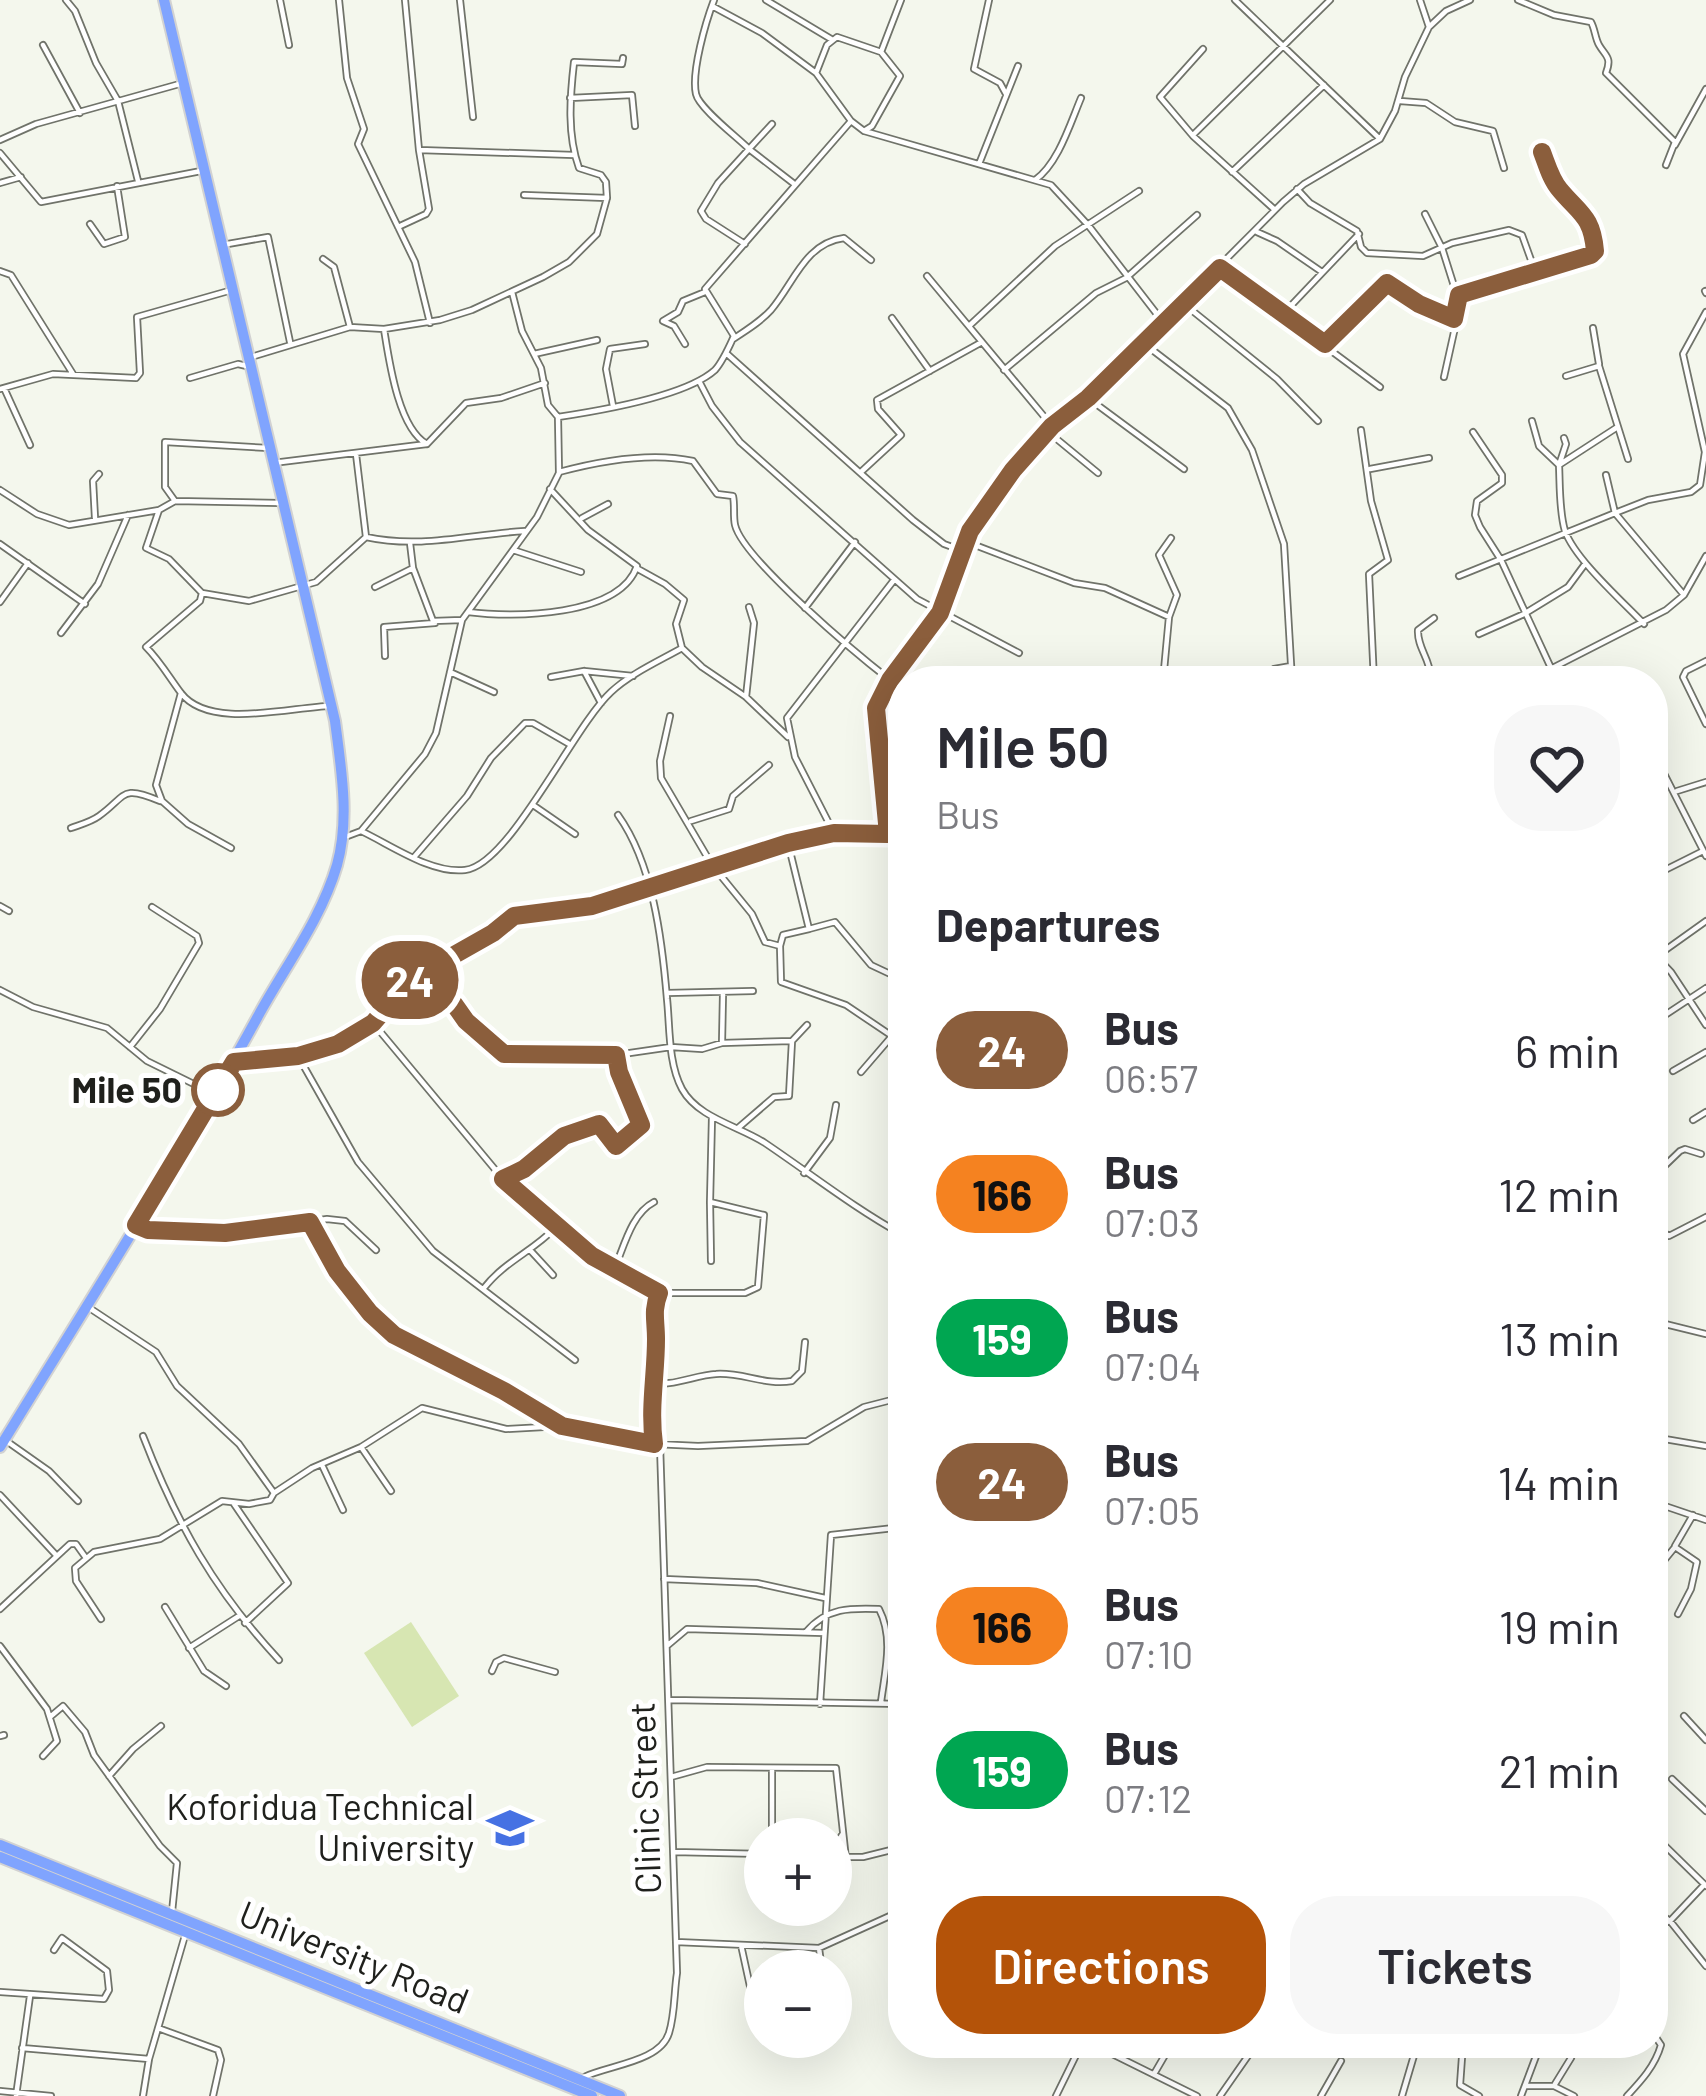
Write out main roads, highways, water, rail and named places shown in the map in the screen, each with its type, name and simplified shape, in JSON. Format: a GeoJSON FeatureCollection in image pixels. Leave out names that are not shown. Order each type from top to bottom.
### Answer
{"type":"FeatureCollection","features":[{"type":"Feature","properties":{"kind":"highway"},"geometry":{"type":"LineString","coordinates":[[3,1438],[234,1062],[330,884],[340,854],[344,799],[331,706],[164,0]]}},
{"type":"Feature","properties":{"kind":"highway","name":"University Road"},"geometry":{"type":"LineString","coordinates":[[0,1845],[574,2083],[592,2096]]}},
{"type":"Feature","properties":{"kind":"highway","name":"University Road"},"geometry":{"type":"LineString","coordinates":[[0,1857],[574,2083],[620,2096]]}},
{"type":"Feature","properties":{"kind":"place","name":"Mile 50"},"geometry":{"type":"Point","coordinates":[218,1090]}},
{"type":"Feature","properties":{"kind":"place","name":"Koforidua Technical University"},"geometry":{"type":"Point","coordinates":[510,1828]}}]}
